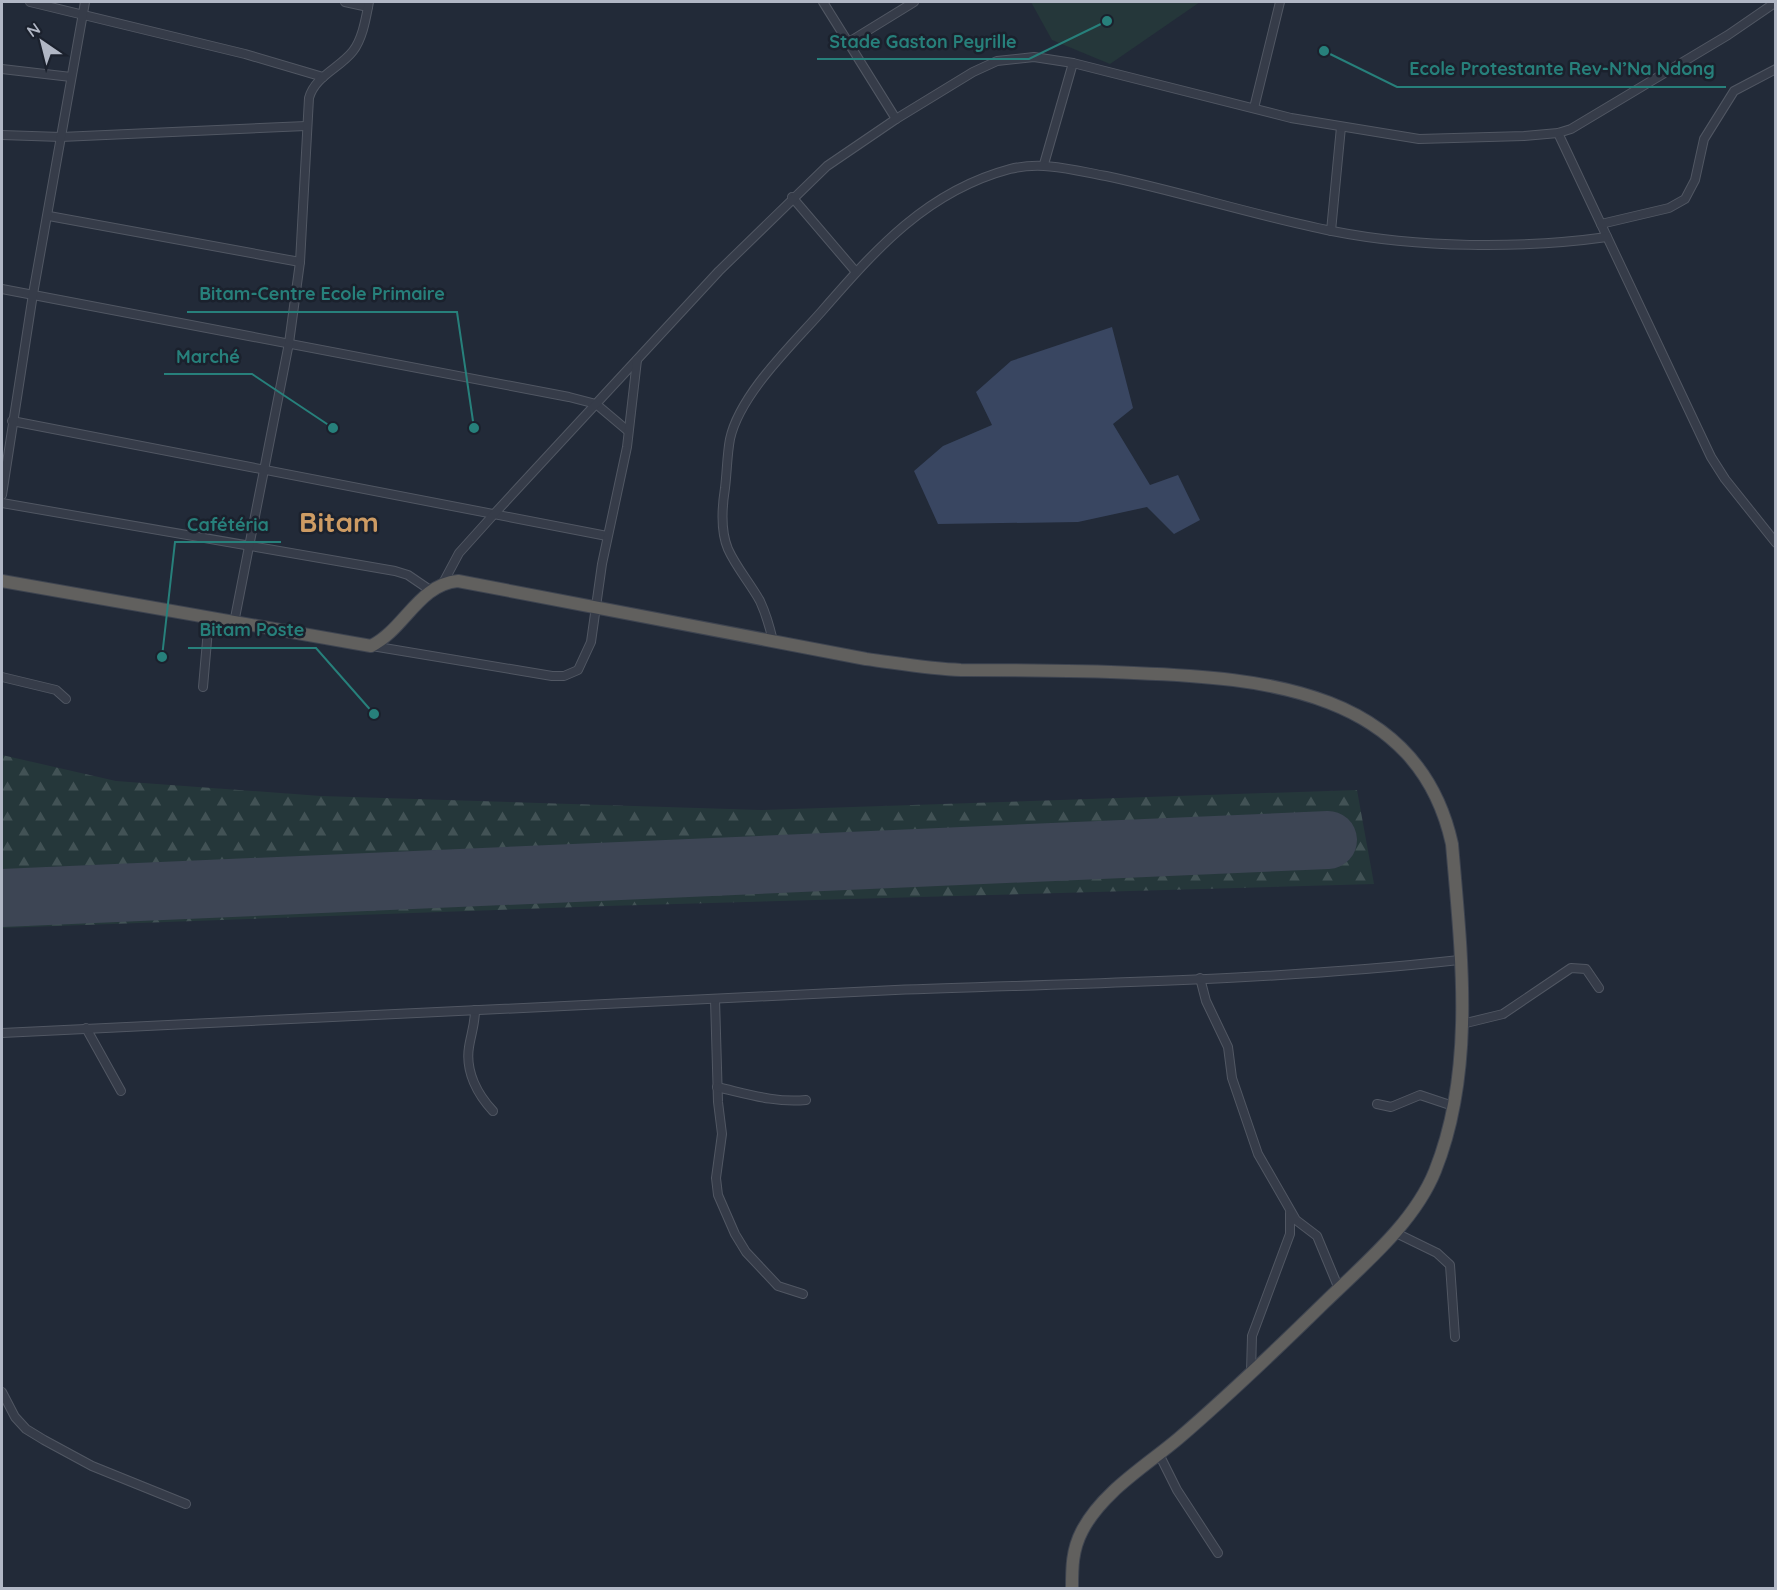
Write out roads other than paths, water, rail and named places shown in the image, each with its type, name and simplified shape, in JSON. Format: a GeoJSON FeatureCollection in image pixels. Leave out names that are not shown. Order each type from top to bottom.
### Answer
{"type":"FeatureCollection","features":[{"type":"Feature","properties":{"kind":"highway"},"geometry":{"type":"LineString","coordinates":[[2,582],[371,646],[392,632],[430,590],[443,583],[458,581],[595,605],[866,659],[958,670],[1029,668],[1189,674],[1241,680],[1298,692],[1360,715],[1397,742],[1430,784],[1446,816],[1452,844],[1462,1024],[1460,1067],[1444,1145],[1434,1173],[1423,1195],[1394,1232],[1339,1289],[1159,1455],[1118,1488],[1083,1529],[1074,1549],[1072,1588]]}},
{"type":"Feature","properties":{"kind":"street"},"geometry":{"type":"LineString","coordinates":[[30,2],[245,54],[323,77]]}},
{"type":"Feature","properties":{"kind":"street"},"geometry":{"type":"LineString","coordinates":[[2,495],[33,294],[85,2]]}},
{"type":"Feature","properties":{"kind":"street"},"geometry":{"type":"LineString","coordinates":[[234,623],[290,343],[300,262],[306,126],[312,90],[323,77],[353,51],[359,41],[368,4],[345,2]]}},
{"type":"Feature","properties":{"kind":"street"},"geometry":{"type":"LineString","coordinates":[[823,2],[896,119]]}},
{"type":"Feature","properties":{"kind":"street"},"geometry":{"type":"LineString","coordinates":[[849,42],[914,2]]}},
{"type":"Feature","properties":{"kind":"street"},"geometry":{"type":"LineString","coordinates":[[1254,108],[1280,2]]}},
{"type":"Feature","properties":{"kind":"street"},"geometry":{"type":"LineString","coordinates":[[443,583],[459,553],[495,513],[792,197],[827,166],[896,119],[973,72],[997,62],[1034,57],[1073,63],[1341,127],[1419,139],[1558,133],[1612,106],[1728,35],[1776,2]]}},
{"type":"Feature","properties":{"kind":"street"},"geometry":{"type":"LineString","coordinates":[[1044,164],[1073,63]]}},
{"type":"Feature","properties":{"kind":"street"},"geometry":{"type":"LineString","coordinates":[[2,69],[71,76]]}},
{"type":"Feature","properties":{"kind":"street"},"geometry":{"type":"LineString","coordinates":[[1601,224],[1669,208],[1685,199],[1695,180],[1704,139],[1734,91],[1776,69]]}},
{"type":"Feature","properties":{"kind":"street"},"geometry":{"type":"LineString","coordinates":[[2,135],[61,137],[306,126]]}},
{"type":"Feature","properties":{"kind":"street"},"geometry":{"type":"LineString","coordinates":[[1331,231],[1341,127]]}},
{"type":"Feature","properties":{"kind":"street"},"geometry":{"type":"LineString","coordinates":[[1558,133],[1711,457],[1725,479],[1776,543]]}},
{"type":"Feature","properties":{"kind":"street"},"geometry":{"type":"LineString","coordinates":[[774,642],[760,603],[728,549],[724,536],[722,509],[731,437],[740,414],[759,384],[856,272],[906,222],[946,196],[1008,170],[1044,164],[1138,183],[1331,231],[1417,241],[1480,244],[1565,243],[1607,237]]}},
{"type":"Feature","properties":{"kind":"street"},"geometry":{"type":"LineString","coordinates":[[792,197],[856,272]]}},
{"type":"Feature","properties":{"kind":"street"},"geometry":{"type":"LineString","coordinates":[[48,216],[300,262]]}},
{"type":"Feature","properties":{"kind":"street"},"geometry":{"type":"LineString","coordinates":[[2,289],[569,397],[596,404],[628,431]]}},
{"type":"Feature","properties":{"kind":"street"},"geometry":{"type":"LineString","coordinates":[[371,646],[522,672],[564,676],[578,670],[591,642],[607,536],[621,479],[637,360]]}},
{"type":"Feature","properties":{"kind":"street"},"geometry":{"type":"LineString","coordinates":[[12,421],[607,536]]}},
{"type":"Feature","properties":{"kind":"street"},"geometry":{"type":"LineString","coordinates":[[2,503],[395,571],[408,575],[430,590]]}},
{"type":"Feature","properties":{"kind":"street"},"geometry":{"type":"LineString","coordinates":[[203,687],[209,618]]}},
{"type":"Feature","properties":{"kind":"street"},"geometry":{"type":"LineString","coordinates":[[2,677],[56,690],[66,699]]}},
{"type":"Feature","properties":{"kind":"street"},"geometry":{"type":"LineString","coordinates":[[2,1033],[280,1016],[475,1010],[1200,978],[1459,960]]}},
{"type":"Feature","properties":{"kind":"street"},"geometry":{"type":"LineString","coordinates":[[1462,1024],[1503,1014],[1571,968],[1586,969],[1599,988]]}},
{"type":"Feature","properties":{"kind":"street"},"geometry":{"type":"LineString","coordinates":[[1200,978],[1206,1001],[1227,1047],[1234,1087],[1258,1154],[1296,1220],[1317,1236],[1339,1289]]}},
{"type":"Feature","properties":{"kind":"street"},"geometry":{"type":"LineString","coordinates":[[716,999],[717,1087],[722,1134],[717,1185],[724,1211],[746,1252],[771,1281],[778,1286],[803,1294]]}},
{"type":"Feature","properties":{"kind":"street"},"geometry":{"type":"LineString","coordinates":[[475,1010],[475,1024],[468,1051],[476,1092],[493,1112]]}},
{"type":"Feature","properties":{"kind":"street"},"geometry":{"type":"LineString","coordinates":[[86,1028],[121,1091]]}},
{"type":"Feature","properties":{"kind":"street"},"geometry":{"type":"LineString","coordinates":[[717,1087],[769,1100],[786,1102],[806,1100]]}},
{"type":"Feature","properties":{"kind":"street"},"geometry":{"type":"LineString","coordinates":[[1377,1104],[1391,1107],[1420,1095],[1453,1106]]}},
{"type":"Feature","properties":{"kind":"street"},"geometry":{"type":"LineString","coordinates":[[1251,1372],[1252,1336],[1290,1234],[1290,1210]]}},
{"type":"Feature","properties":{"kind":"street"},"geometry":{"type":"LineString","coordinates":[[1394,1232],[1437,1253],[1450,1265],[1455,1338]]}},
{"type":"Feature","properties":{"kind":"street"},"geometry":{"type":"LineString","coordinates":[[2,1392],[15,1417],[44,1440],[92,1466],[186,1504]]}},
{"type":"Feature","properties":{"kind":"street"},"geometry":{"type":"LineString","coordinates":[[1159,1455],[1177,1490],[1218,1553]]}},
{"type":"Feature","properties":{"kind":"water"},"geometry":{"type":"Polygon","coordinates":[[[1112,327],[1133,408],[1113,424],[1150,485],[1178,475],[1200,520],[1174,534],[1147,507],[1078,522],[938,524],[914,471],[943,446],[992,425],[976,392],[1011,361],[1112,327]]]}},
{"type":"Feature","properties":{"kind":"place","name":"Stade Gaston Peyrille"},"geometry":{"type":"Point","coordinates":[1107,21]}},
{"type":"Feature","properties":{"kind":"place","name":"Ecole Protestante Rev-N’Na Ndong"},"geometry":{"type":"Point","coordinates":[1324,51]}},
{"type":"Feature","properties":{"kind":"place","name":"Marché"},"geometry":{"type":"Point","coordinates":[333,428]}},
{"type":"Feature","properties":{"kind":"place","name":"Bitam-Centre Ecole Primaire"},"geometry":{"type":"Point","coordinates":[474,428]}},
{"type":"Feature","properties":{"kind":"place","name":"Cafétéria"},"geometry":{"type":"Point","coordinates":[162,657]}},
{"type":"Feature","properties":{"kind":"place","name":"Bitam Poste"},"geometry":{"type":"Point","coordinates":[374,714]}},
{"type":"Feature","properties":{"kind":"district","name":"Bitam"},"geometry":{"type":"Point","coordinates":[339,522]}}]}
